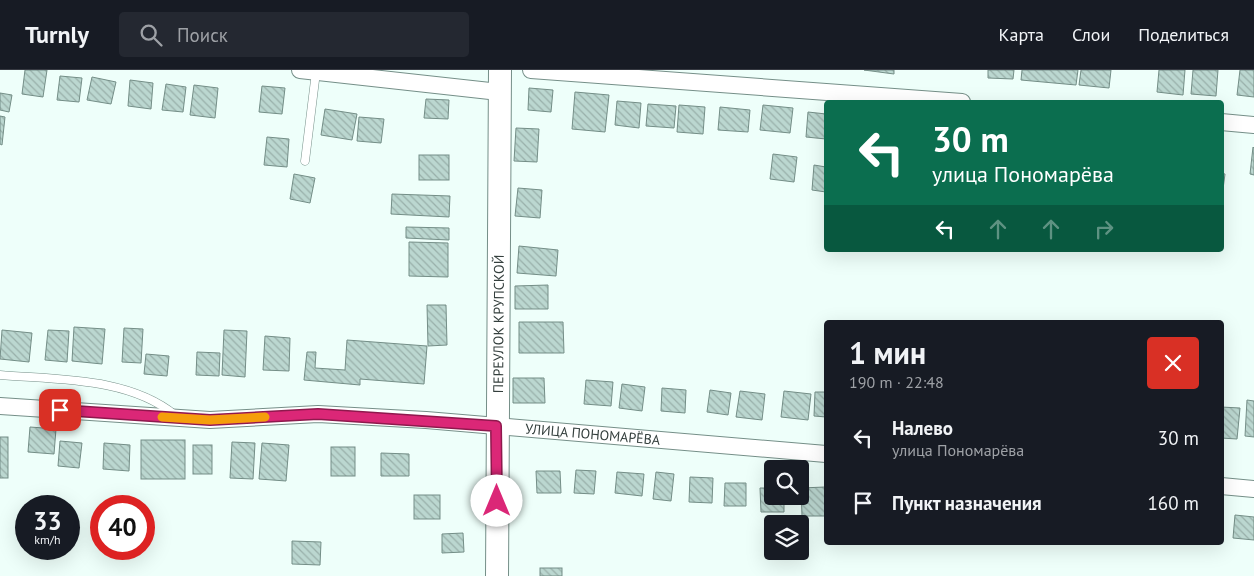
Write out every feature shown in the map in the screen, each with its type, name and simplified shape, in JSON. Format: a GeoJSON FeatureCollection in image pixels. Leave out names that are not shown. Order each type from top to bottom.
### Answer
{"type":"FeatureCollection","features":[{"type":"Feature","properties":{"kind":"street","name":"ПЕРЕУЛОК КРУПСКОЙ"},"geometry":{"type":"LineString","coordinates":[[497,576],[496,426],[500,70]]}},
{"type":"Feature","properties":{"kind":"street"},"geometry":{"type":"LineString","coordinates":[[530,70],[935,100]]}},
{"type":"Feature","properties":{"kind":"street"},"geometry":{"type":"LineString","coordinates":[[308,71],[500,92]]}},
{"type":"Feature","properties":{"kind":"street"},"geometry":{"type":"LineString","coordinates":[[1224,122],[1254,124]]}},
{"type":"Feature","properties":{"kind":"street","name":"УЛИЦА ПОНОМАРЁВА"},"geometry":{"type":"LineString","coordinates":[[0,406],[210,420],[318,414],[496,426],[824,454]]}},
{"type":"Feature","properties":{"kind":"street"},"geometry":{"type":"LineString","coordinates":[[1224,486],[1254,489]]}},
{"type":"Feature","properties":{"kind":"lane"},"geometry":{"type":"LineString","coordinates":[[305,161],[308,71]]}},
{"type":"Feature","properties":{"kind":"lane"},"geometry":{"type":"LineString","coordinates":[[0,375],[84,382],[138,394],[162,405],[178,418]]}},
{"type":"Feature","properties":{"kind":"building"},"geometry":{"type":"Polygon","coordinates":[[[25,70],[47,70],[43,97],[22,94],[25,70]]]}},
{"type":"Feature","properties":{"kind":"building"},"geometry":{"type":"Polygon","coordinates":[[[864,70],[894,70],[894,74],[864,70]]]}},
{"type":"Feature","properties":{"kind":"building"},"geometry":{"type":"Polygon","coordinates":[[[988,70],[1014,70],[1013,79],[988,78],[988,70]]]}},
{"type":"Feature","properties":{"kind":"building"},"geometry":{"type":"Polygon","coordinates":[[[1022,70],[1078,70],[1076,85],[1021,80],[1022,70]]]}},
{"type":"Feature","properties":{"kind":"building"},"geometry":{"type":"Polygon","coordinates":[[[1081,70],[1111,70],[1109,88],[1079,85],[1081,70]]]}},
{"type":"Feature","properties":{"kind":"building"},"geometry":{"type":"Polygon","coordinates":[[[1159,70],[1185,70],[1183,95],[1157,92],[1159,70]]]}},
{"type":"Feature","properties":{"kind":"building"},"geometry":{"type":"Polygon","coordinates":[[[1193,70],[1218,70],[1216,96],[1191,94],[1193,70]]]}},
{"type":"Feature","properties":{"kind":"building"},"geometry":{"type":"Polygon","coordinates":[[[1240,70],[1254,70],[1254,97],[1237,95],[1240,70]]]}},
{"type":"Feature","properties":{"kind":"building"},"geometry":{"type":"Polygon","coordinates":[[[60,76],[82,78],[79,102],[57,100],[60,76]]]}},
{"type":"Feature","properties":{"kind":"building"},"geometry":{"type":"Polygon","coordinates":[[[92,77],[116,82],[111,104],[87,100],[92,77]]]}},
{"type":"Feature","properties":{"kind":"building"},"geometry":{"type":"Polygon","coordinates":[[[130,80],[153,83],[151,109],[128,106],[130,80]]]}},
{"type":"Feature","properties":{"kind":"building"},"geometry":{"type":"Polygon","coordinates":[[[166,84],[186,87],[183,112],[162,110],[166,84]]]}},
{"type":"Feature","properties":{"kind":"building"},"geometry":{"type":"Polygon","coordinates":[[[194,85],[218,88],[215,118],[190,115],[194,85]]]}},
{"type":"Feature","properties":{"kind":"building"},"geometry":{"type":"Polygon","coordinates":[[[262,86],[285,88],[282,114],[259,112],[262,86]]]}},
{"type":"Feature","properties":{"kind":"building"},"geometry":{"type":"Polygon","coordinates":[[[529,88],[553,90],[551,112],[528,110],[529,88]]]}},
{"type":"Feature","properties":{"kind":"building"},"geometry":{"type":"Polygon","coordinates":[[[575,92],[609,95],[605,132],[572,129],[575,92]]]}},
{"type":"Feature","properties":{"kind":"building"},"geometry":{"type":"Polygon","coordinates":[[[0,93],[12,95],[9,112],[0,110],[0,93]]]}},
{"type":"Feature","properties":{"kind":"building"},"geometry":{"type":"Polygon","coordinates":[[[426,99],[449,100],[448,119],[424,118],[426,99]]]}},
{"type":"Feature","properties":{"kind":"building"},"geometry":{"type":"Polygon","coordinates":[[[617,101],[641,103],[639,128],[615,125],[617,101]]]}},
{"type":"Feature","properties":{"kind":"building"},"geometry":{"type":"Polygon","coordinates":[[[648,104],[676,106],[674,128],[646,126],[648,104]]]}},
{"type":"Feature","properties":{"kind":"building"},"geometry":{"type":"Polygon","coordinates":[[[679,105],[705,107],[703,134],[677,132],[679,105]]]}},
{"type":"Feature","properties":{"kind":"building"},"geometry":{"type":"Polygon","coordinates":[[[763,105],[793,108],[790,133],[760,130],[763,105]]]}},
{"type":"Feature","properties":{"kind":"building"},"geometry":{"type":"Polygon","coordinates":[[[720,107],[750,110],[748,132],[718,130],[720,107]]]}},
{"type":"Feature","properties":{"kind":"building"},"geometry":{"type":"Polygon","coordinates":[[[325,109],[357,114],[352,140],[321,135],[325,109]]]}},
{"type":"Feature","properties":{"kind":"building"},"geometry":{"type":"Polygon","coordinates":[[[808,112],[824,114],[824,139],[806,137],[808,112]]]}},
{"type":"Feature","properties":{"kind":"building"},"geometry":{"type":"Polygon","coordinates":[[[0,116],[5,117],[2,145],[0,144],[0,116]]]}},
{"type":"Feature","properties":{"kind":"building"},"geometry":{"type":"Polygon","coordinates":[[[359,117],[384,119],[381,143],[357,141],[359,117]]]}},
{"type":"Feature","properties":{"kind":"building"},"geometry":{"type":"Polygon","coordinates":[[[516,128],[539,129],[537,162],[514,161],[516,128]]]}},
{"type":"Feature","properties":{"kind":"building"},"geometry":{"type":"Polygon","coordinates":[[[267,137],[289,139],[287,167],[264,165],[267,137]]]}},
{"type":"Feature","properties":{"kind":"building"},"geometry":{"type":"Polygon","coordinates":[[[1254,148],[1254,175],[1250,174],[1254,148]]]}},
{"type":"Feature","properties":{"kind":"building"},"geometry":{"type":"Polygon","coordinates":[[[773,154],[797,157],[794,182],[770,179],[773,154]]]}},
{"type":"Feature","properties":{"kind":"building"},"geometry":{"type":"Polygon","coordinates":[[[419,155],[449,155],[449,180],[419,180],[419,155]]]}},
{"type":"Feature","properties":{"kind":"building"},"geometry":{"type":"Polygon","coordinates":[[[814,165],[824,167],[824,192],[812,190],[814,165]]]}},
{"type":"Feature","properties":{"kind":"building"},"geometry":{"type":"Polygon","coordinates":[[[294,174],[315,178],[310,203],[290,199],[294,174]]]}},
{"type":"Feature","properties":{"kind":"building"},"geometry":{"type":"Polygon","coordinates":[[[518,188],[542,190],[540,218],[515,216],[518,188]]]}},
{"type":"Feature","properties":{"kind":"building"},"geometry":{"type":"Polygon","coordinates":[[[392,194],[450,196],[449,217],[391,214],[392,194]]]}},
{"type":"Feature","properties":{"kind":"building"},"geometry":{"type":"Polygon","coordinates":[[[406,227],[449,228],[449,240],[406,238],[406,227]]]}},
{"type":"Feature","properties":{"kind":"building"},"geometry":{"type":"Polygon","coordinates":[[[409,242],[448,243],[448,277],[409,276],[409,242]]]}},
{"type":"Feature","properties":{"kind":"building"},"geometry":{"type":"Polygon","coordinates":[[[519,246],[558,250],[556,276],[517,273],[519,246]]]}},
{"type":"Feature","properties":{"kind":"building"},"geometry":{"type":"Polygon","coordinates":[[[548,285],[548,309],[515,309],[515,286],[548,285]]]}},
{"type":"Feature","properties":{"kind":"building"},"geometry":{"type":"Polygon","coordinates":[[[427,305],[446,305],[447,345],[428,346],[427,305]]]}},
{"type":"Feature","properties":{"kind":"building"},"geometry":{"type":"Polygon","coordinates":[[[519,322],[563,322],[564,353],[519,353],[519,322]]]}},
{"type":"Feature","properties":{"kind":"building"},"geometry":{"type":"Polygon","coordinates":[[[74,327],[105,329],[102,364],[72,361],[74,327]]]}},
{"type":"Feature","properties":{"kind":"building"},"geometry":{"type":"Polygon","coordinates":[[[124,328],[143,329],[141,363],[122,362],[124,328]]]}},
{"type":"Feature","properties":{"kind":"building"},"geometry":{"type":"Polygon","coordinates":[[[2,330],[32,333],[29,362],[0,359],[2,330]]]}},
{"type":"Feature","properties":{"kind":"building"},"geometry":{"type":"Polygon","coordinates":[[[48,330],[69,331],[67,362],[45,360],[48,330]]]}},
{"type":"Feature","properties":{"kind":"building"},"geometry":{"type":"Polygon","coordinates":[[[224,330],[247,331],[245,377],[222,375],[224,330]]]}},
{"type":"Feature","properties":{"kind":"building"},"geometry":{"type":"Polygon","coordinates":[[[265,336],[290,338],[289,371],[263,370],[265,336]]]}},
{"type":"Feature","properties":{"kind":"building"},"geometry":{"type":"Polygon","coordinates":[[[347,340],[427,346],[424,384],[360,379],[360,385],[304,380],[307,352],[316,352],[315,368],[345,370],[347,340]]]}},
{"type":"Feature","properties":{"kind":"building"},"geometry":{"type":"Polygon","coordinates":[[[197,352],[220,353],[219,376],[196,375],[197,352]]]}},
{"type":"Feature","properties":{"kind":"building"},"geometry":{"type":"Polygon","coordinates":[[[146,354],[169,356],[167,376],[144,374],[146,354]]]}},
{"type":"Feature","properties":{"kind":"building"},"geometry":{"type":"Polygon","coordinates":[[[513,378],[544,378],[545,403],[513,403],[513,378]]]}},
{"type":"Feature","properties":{"kind":"building"},"geometry":{"type":"Polygon","coordinates":[[[586,380],[613,382],[611,406],[584,404],[586,380]]]}},
{"type":"Feature","properties":{"kind":"building"},"geometry":{"type":"Polygon","coordinates":[[[622,384],[645,387],[642,411],[619,408],[622,384]]]}},
{"type":"Feature","properties":{"kind":"building"},"geometry":{"type":"Polygon","coordinates":[[[662,388],[686,390],[685,413],[661,411],[662,388]]]}},
{"type":"Feature","properties":{"kind":"building"},"geometry":{"type":"Polygon","coordinates":[[[710,390],[731,393],[728,415],[707,412],[710,390]]]}},
{"type":"Feature","properties":{"kind":"building"},"geometry":{"type":"Polygon","coordinates":[[[740,391],[765,394],[762,420],[736,417],[740,391]]]}},
{"type":"Feature","properties":{"kind":"building"},"geometry":{"type":"Polygon","coordinates":[[[784,391],[811,394],[808,420],[781,417],[784,391]]]}},
{"type":"Feature","properties":{"kind":"building"},"geometry":{"type":"Polygon","coordinates":[[[815,392],[824,392],[824,417],[814,416],[815,392]]]}},
{"type":"Feature","properties":{"kind":"building"},"geometry":{"type":"Polygon","coordinates":[[[1247,400],[1254,401],[1254,437],[1245,436],[1247,400]]]}},
{"type":"Feature","properties":{"kind":"building"},"geometry":{"type":"Polygon","coordinates":[[[1224,407],[1240,408],[1237,439],[1224,438],[1224,407]]]}},
{"type":"Feature","properties":{"kind":"building"},"geometry":{"type":"Polygon","coordinates":[[[30,427],[56,429],[54,454],[28,452],[30,427]]]}},
{"type":"Feature","properties":{"kind":"building"},"geometry":{"type":"Polygon","coordinates":[[[0,437],[8,437],[8,478],[0,478],[0,437]]]}},
{"type":"Feature","properties":{"kind":"building"},"geometry":{"type":"Polygon","coordinates":[[[141,440],[185,440],[185,479],[141,479],[141,440]]]}},
{"type":"Feature","properties":{"kind":"building"},"geometry":{"type":"Polygon","coordinates":[[[60,441],[82,443],[79,468],[58,466],[60,441]]]}},
{"type":"Feature","properties":{"kind":"building"},"geometry":{"type":"Polygon","coordinates":[[[232,442],[255,443],[253,479],[230,478],[232,442]]]}},
{"type":"Feature","properties":{"kind":"building"},"geometry":{"type":"Polygon","coordinates":[[[104,443],[130,445],[129,471],[103,469],[104,443]]]}},
{"type":"Feature","properties":{"kind":"building"},"geometry":{"type":"Polygon","coordinates":[[[262,443],[289,445],[286,481],[259,479],[262,443]]]}},
{"type":"Feature","properties":{"kind":"building"},"geometry":{"type":"Polygon","coordinates":[[[193,445],[212,445],[212,474],[193,474],[193,445]]]}},
{"type":"Feature","properties":{"kind":"building"},"geometry":{"type":"Polygon","coordinates":[[[331,447],[355,447],[355,476],[331,476],[331,447]]]}},
{"type":"Feature","properties":{"kind":"building"},"geometry":{"type":"Polygon","coordinates":[[[381,453],[409,454],[409,476],[381,476],[381,453]]]}},
{"type":"Feature","properties":{"kind":"building"},"geometry":{"type":"Polygon","coordinates":[[[576,470],[596,471],[594,494],[574,493],[576,470]]]}},
{"type":"Feature","properties":{"kind":"building"},"geometry":{"type":"Polygon","coordinates":[[[536,471],[560,471],[561,493],[537,493],[536,471]]]}},
{"type":"Feature","properties":{"kind":"building"},"geometry":{"type":"Polygon","coordinates":[[[617,472],[644,474],[642,496],[615,493],[617,472]]]}},
{"type":"Feature","properties":{"kind":"building"},"geometry":{"type":"Polygon","coordinates":[[[656,472],[674,474],[671,501],[653,499],[656,472]]]}},
{"type":"Feature","properties":{"kind":"building"},"geometry":{"type":"Polygon","coordinates":[[[690,477],[713,478],[712,503],[689,502],[690,477]]]}},
{"type":"Feature","properties":{"kind":"building"},"geometry":{"type":"Polygon","coordinates":[[[725,483],[746,483],[746,506],[724,506],[725,483]]]}},
{"type":"Feature","properties":{"kind":"building"},"geometry":{"type":"Polygon","coordinates":[[[824,487],[824,516],[802,515],[802,505],[809,505],[809,488],[824,487]]]}},
{"type":"Feature","properties":{"kind":"building"},"geometry":{"type":"Polygon","coordinates":[[[760,488],[764,488],[764,505],[784,505],[784,512],[761,512],[760,488]]]}},
{"type":"Feature","properties":{"kind":"building"},"geometry":{"type":"Polygon","coordinates":[[[414,495],[440,495],[440,519],[414,519],[414,495]]]}},
{"type":"Feature","properties":{"kind":"building"},"geometry":{"type":"Polygon","coordinates":[[[1235,515],[1254,517],[1254,540],[1233,538],[1235,515]]]}},
{"type":"Feature","properties":{"kind":"building"},"geometry":{"type":"Polygon","coordinates":[[[463,533],[464,552],[442,553],[442,534],[463,533]]]}},
{"type":"Feature","properties":{"kind":"building"},"geometry":{"type":"Polygon","coordinates":[[[292,541],[321,542],[320,565],[292,564],[292,541]]]}},
{"type":"Feature","properties":{"kind":"building"},"geometry":{"type":"Polygon","coordinates":[[[540,568],[562,568],[562,576],[540,576],[540,568]]]}},
{"type":"Feature","properties":{"kind":"slow traffic"},"geometry":{"type":"LineString","coordinates":[[162,417],[210,420],[265,417]]}},
{"type":"Feature","properties":{"kind":"route"},"geometry":{"type":"LineString","coordinates":[[60,410],[210,420],[318,414],[496,426],[497,501]]}}]}
